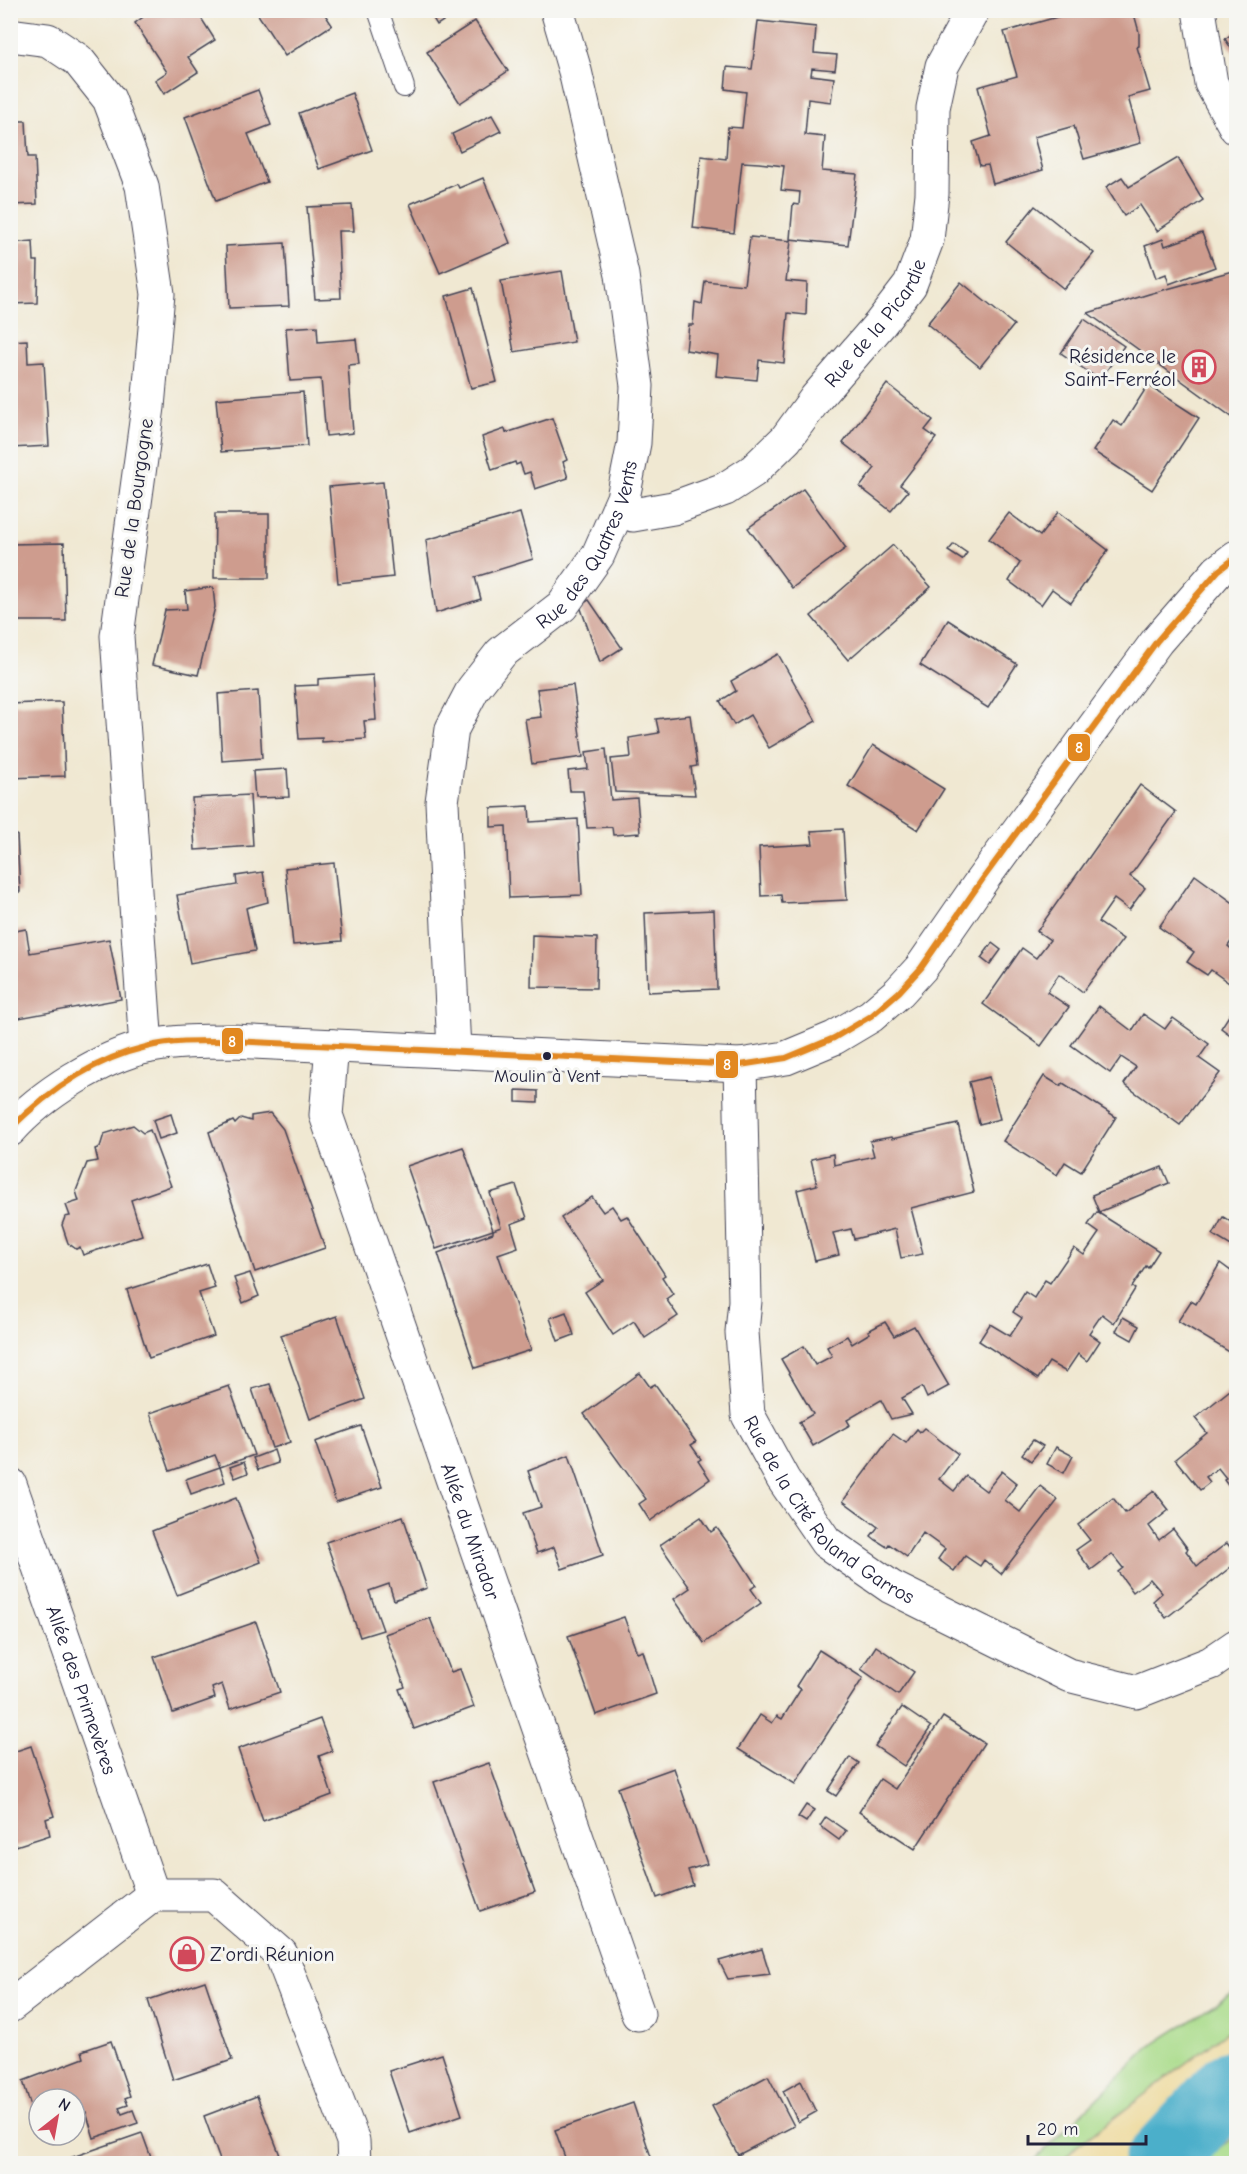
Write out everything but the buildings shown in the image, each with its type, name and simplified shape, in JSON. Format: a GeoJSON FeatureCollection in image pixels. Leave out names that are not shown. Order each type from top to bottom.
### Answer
{"type":"FeatureCollection","features":[{"type":"Feature","properties":{"kind":"street","name":"Rue des Quatres Vents"},"geometry":{"type":"LineString","coordinates":[[454,1050],[442,802],[452,729],[473,690],[501,653],[562,606],[598,555],[623,498],[634,443],[637,386],[622,275],[575,71],[557,10]]}},
{"type":"Feature","properties":{"kind":"street","name":"Rue de la Picardie"},"geometry":{"type":"LineString","coordinates":[[618,508],[633,514],[673,508],[725,489],[753,471],[786,439],[816,398],[880,324],[910,285],[927,240],[932,194],[933,108],[942,66],[973,10]]}},
{"type":"Feature","properties":{"kind":"street"},"geometry":{"type":"LineString","coordinates":[[1199,10],[1211,82],[1236,128]]}},
{"type":"Feature","properties":{"kind":"street","name":"Rue de la Bourgogne"},"geometry":{"type":"LineString","coordinates":[[10,35],[48,40],[78,60],[110,99],[142,186],[158,294],[148,407],[117,636],[146,1047]]}},
{"type":"Feature","properties":{"kind":"street"},"geometry":{"type":"LineString","coordinates":[[10,1130],[23,1116],[59,1089],[111,1059],[146,1047],[197,1041],[454,1050],[740,1065],[786,1058],[834,1038],[871,1016],[899,992],[921,968],[982,880],[1157,641],[1218,572],[1236,557]]}},
{"type":"Feature","properties":{"kind":"street","name":"Allée du Mirador"},"geometry":{"type":"LineString","coordinates":[[332,1046],[326,1115],[638,2014]]}},
{"type":"Feature","properties":{"kind":"street","name":"Rue de la Cité Roland Garros"},"geometry":{"type":"LineString","coordinates":[[740,1065],[745,1300],[742,1332],[748,1415],[783,1479],[826,1542],[891,1587],[1068,1675],[1137,1692],[1211,1663],[1236,1646]]}},
{"type":"Feature","properties":{"kind":"street","name":"Allée des Primevères"},"geometry":{"type":"LineString","coordinates":[[10,1484],[153,1895]]}},
{"type":"Feature","properties":{"kind":"street"},"geometry":{"type":"LineString","coordinates":[[10,2006],[153,1895],[214,1895],[280,1954],[353,2141],[354,2163]]}},
{"type":"Feature","properties":{"kind":"lane"},"geometry":{"type":"LineString","coordinates":[[378,10],[404,87]]}},
{"type":"Feature","properties":{"kind":"green space"},"geometry":{"type":"Polygon","coordinates":[[[1236,1991],[1236,2025],[1076,2147],[1061,2163],[1031,2164],[1149,2047],[1236,1991]]]}},
{"type":"Feature","properties":{"kind":"green space"},"geometry":{"type":"Polygon","coordinates":[[[1236,2135],[1236,2163],[1201,2163],[1236,2135]]]}},
{"type":"Feature","properties":{"kind":"sand"},"geometry":{"type":"Polygon","coordinates":[[[1236,2025],[1236,2135],[1201,2163],[1061,2163],[1076,2147],[1236,2025]]]}},
{"type":"Feature","properties":{"kind":"waterway"},"geometry":{"type":"LineString","coordinates":[[1158,2164],[1230,2086],[1236,2084]]}},
{"type":"Feature","properties":{"kind":"transit line","name":"8"},"geometry":{"type":"LineString","coordinates":[[10,1129],[40,1102],[90,1068],[127,1052],[167,1043],[233,1041],[740,1065],[786,1058],[834,1038],[871,1016],[899,992],[921,968],[982,880],[1157,641],[1218,571],[1236,557]]}},
{"type":"Feature","properties":{"kind":"place","name":"Résidence le Saint-Ferréol"},"geometry":{"type":"Point","coordinates":[1199,367]}},
{"type":"Feature","properties":{"kind":"place","name":"Moulin à Vent"},"geometry":{"type":"Point","coordinates":[547,1056]}},
{"type":"Feature","properties":{"kind":"place","name":"Z'ordi Réunion"},"geometry":{"type":"Point","coordinates":[187,1954]}}]}
